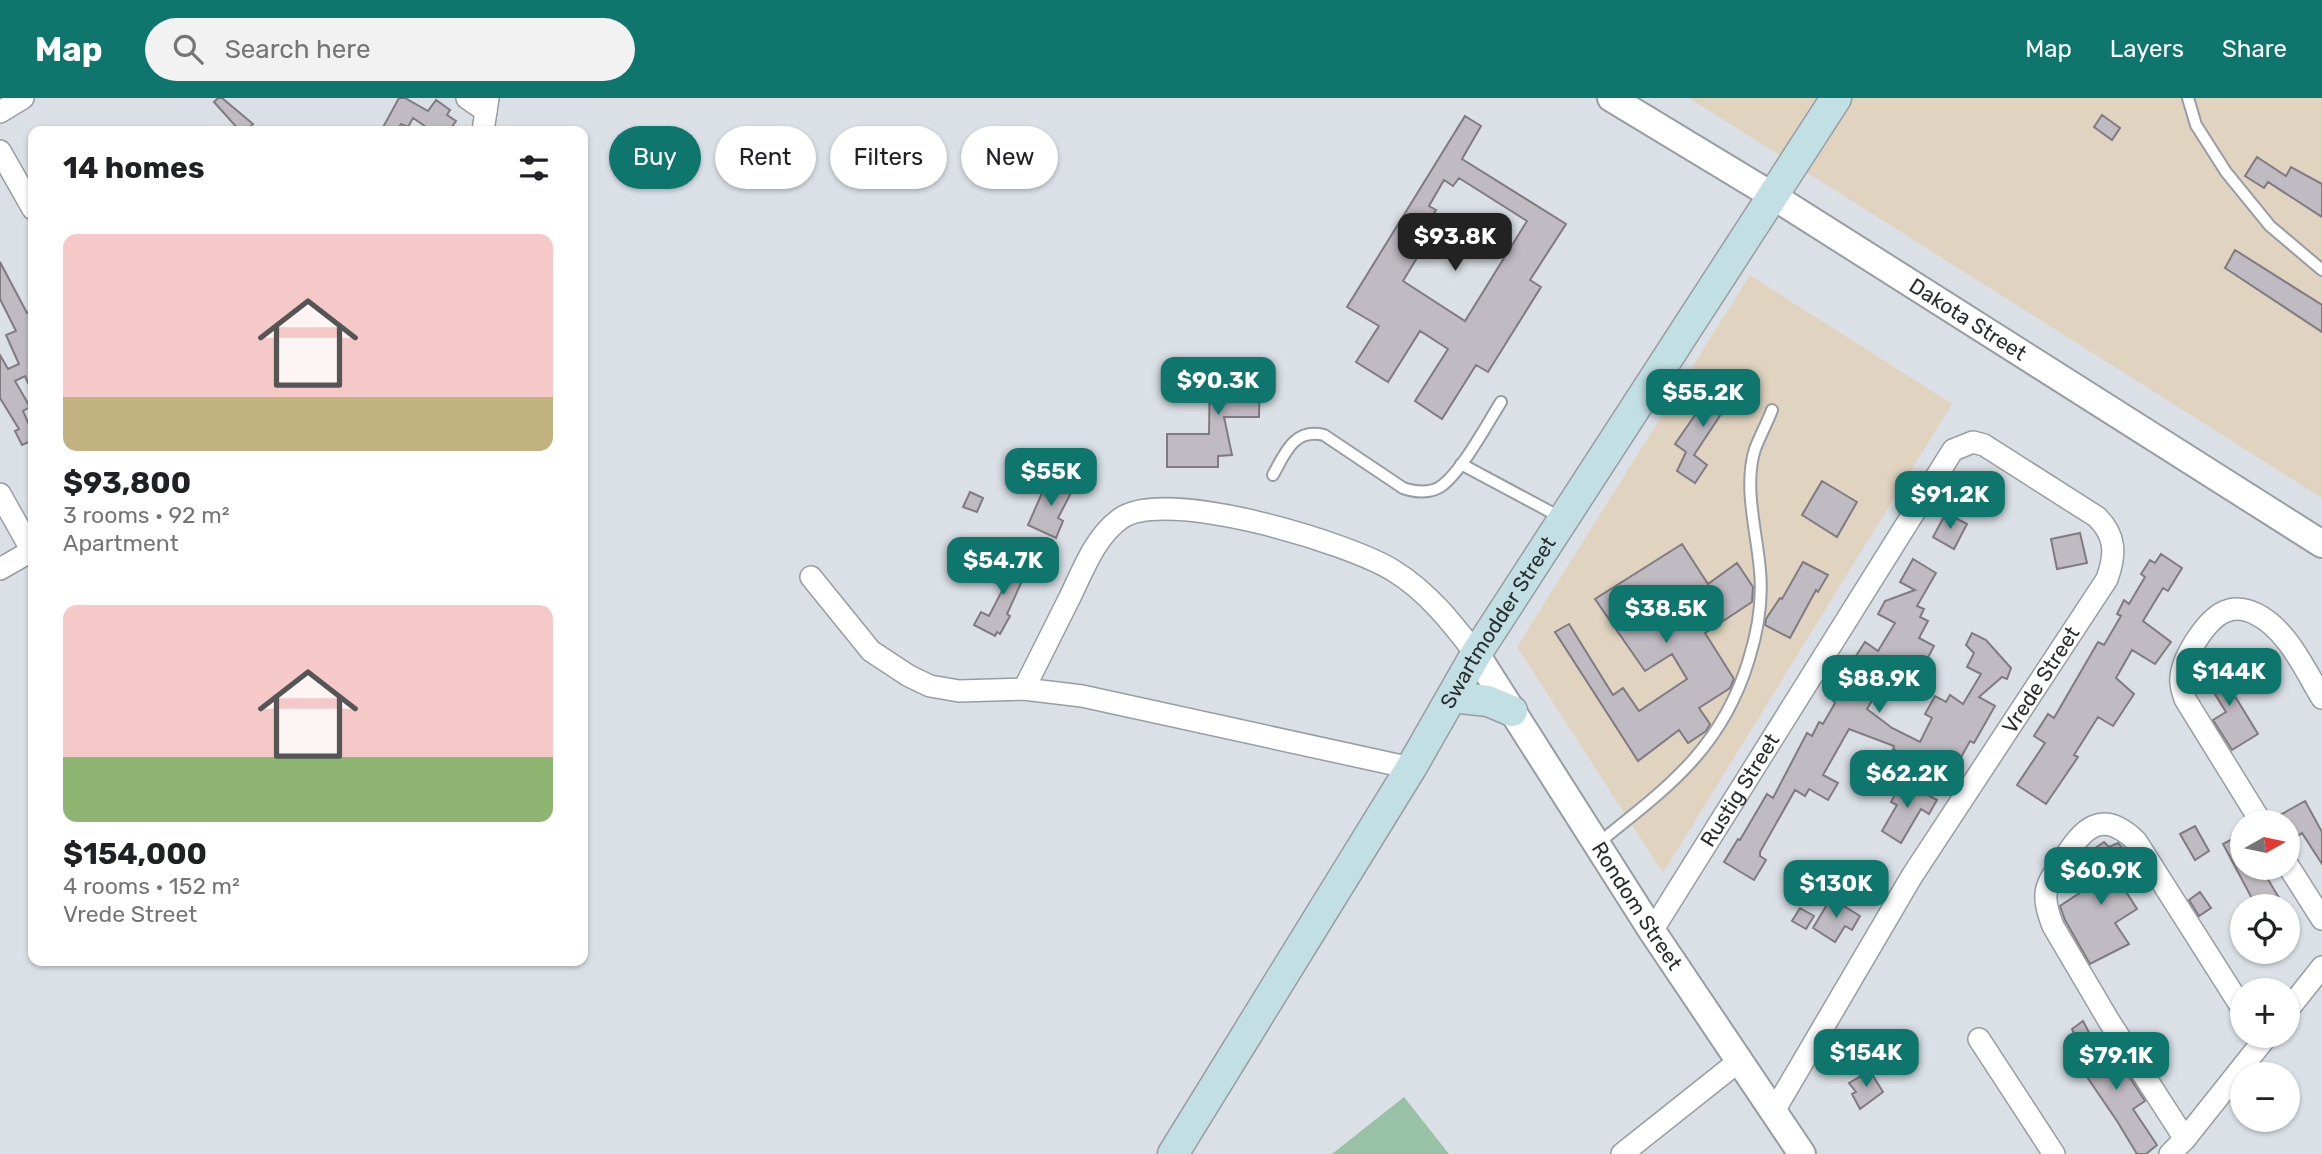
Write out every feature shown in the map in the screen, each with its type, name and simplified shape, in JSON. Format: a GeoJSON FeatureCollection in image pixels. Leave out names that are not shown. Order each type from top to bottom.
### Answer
{"type":"FeatureCollection","features":[{"type":"Feature","properties":{"kind":"main road","name":"Swartmodder Street"},"geometry":{"type":"LineString","coordinates":[[1173,1154],[1410,768],[1476,654],[1836,98]]}},
{"type":"Feature","properties":{"kind":"main road"},"geometry":{"type":"LineString","coordinates":[[1452,696],[1488,701],[1512,711]]}},
{"type":"Feature","properties":{"kind":"street"},"geometry":{"type":"LineString","coordinates":[[0,112],[23,98]]}},
{"type":"Feature","properties":{"kind":"street"},"geometry":{"type":"LineString","coordinates":[[467,98],[486,113]]}},
{"type":"Feature","properties":{"kind":"street","name":"Dakota Street"},"geometry":{"type":"LineString","coordinates":[[1611,98],[1773,196],[2322,544]]}},
{"type":"Feature","properties":{"kind":"street"},"geometry":{"type":"LineString","coordinates":[[0,151],[28,200]]}},
{"type":"Feature","properties":{"kind":"street","name":"Rustig Street"},"geometry":{"type":"LineString","coordinates":[[1653,931],[1953,450],[1973,442],[1984,445],[2042,482]]}},
{"type":"Feature","properties":{"kind":"street","name":"Vrede Street"},"geometry":{"type":"LineString","coordinates":[[1774,1111],[1912,876],[2107,579],[2114,551],[2113,539],[2106,526],[2097,517],[2042,482]]}},
{"type":"Feature","properties":{"kind":"street"},"geometry":{"type":"LineString","coordinates":[[0,494],[28,542]]}},
{"type":"Feature","properties":{"kind":"street"},"geometry":{"type":"LineString","coordinates":[[1024,690],[1091,554],[1105,533],[1121,518],[1134,511],[1150,508],[1198,510],[1240,519],[1332,544],[1365,556],[1394,571],[1439,607],[1476,654]]}},
{"type":"Feature","properties":{"kind":"street"},"geometry":{"type":"LineString","coordinates":[[0,569],[28,554]]}},
{"type":"Feature","properties":{"kind":"street"},"geometry":{"type":"LineString","coordinates":[[811,577],[871,651],[908,676],[930,686],[959,691],[1024,690],[1082,696],[1410,768]]}},
{"type":"Feature","properties":{"kind":"street"},"geometry":{"type":"LineString","coordinates":[[2254,810],[2185,699],[2181,677],[2194,644],[2216,617],[2226,611],[2247,610],[2272,624],[2290,646],[2322,698]]}},
{"type":"Feature","properties":{"kind":"street","name":"Rondom Street"},"geometry":{"type":"LineString","coordinates":[[1476,654],[1653,931],[1802,1154]]}},
{"type":"Feature","properties":{"kind":"street"},"geometry":{"type":"LineString","coordinates":[[2230,989],[2136,841],[2119,827],[2109,824],[2088,828],[2077,837],[2049,882],[2046,893],[2049,914],[2053,926],[2178,1147],[2255,1048]]}},
{"type":"Feature","properties":{"kind":"street"},"geometry":{"type":"LineString","coordinates":[[2297,880],[2322,919]]}},
{"type":"Feature","properties":{"kind":"street"},"geometry":{"type":"LineString","coordinates":[[2300,995],[2322,967]]}},
{"type":"Feature","properties":{"kind":"street"},"geometry":{"type":"LineString","coordinates":[[1979,1039],[2054,1154]]}},
{"type":"Feature","properties":{"kind":"street"},"geometry":{"type":"LineString","coordinates":[[1622,1154],[1739,1061]]}},
{"type":"Feature","properties":{"kind":"lane"},"geometry":{"type":"LineString","coordinates":[[2188,98],[2196,125],[2234,182],[2270,226],[2322,270]]}},
{"type":"Feature","properties":{"kind":"lane"},"geometry":{"type":"LineString","coordinates":[[1273,475],[1291,443],[1297,438],[1314,433],[1324,435],[1403,488],[1415,492],[1439,488],[1461,464],[1501,402]]}},
{"type":"Feature","properties":{"kind":"lane"},"geometry":{"type":"LineString","coordinates":[[1597,844],[1699,755],[1733,705],[1760,616],[1760,572],[1751,474],[1755,451],[1772,410]]}},
{"type":"Feature","properties":{"kind":"lane"},"geometry":{"type":"LineString","coordinates":[[1461,464],[1564,519]]}},
{"type":"Feature","properties":{"kind":"shaded area"},"geometry":{"type":"Polygon","coordinates":[[[1689,98],[2322,98],[2322,498],[1689,98]]]}},
{"type":"Feature","properties":{"kind":"shaded area"},"geometry":{"type":"Polygon","coordinates":[[[1750,275],[1952,404],[1663,873],[1517,647],[1750,275]]]}},
{"type":"Feature","properties":{"kind":"green space"},"geometry":{"type":"Polygon","coordinates":[[[1404,1097],[1449,1154],[1332,1154],[1404,1097]]]}},
{"type":"Feature","properties":{"kind":"building"},"geometry":{"type":"Polygon","coordinates":[[[222,98],[253,124],[236,126],[214,102],[222,98]]]}},
{"type":"Feature","properties":{"kind":"building"},"geometry":{"type":"Polygon","coordinates":[[[399,98],[405,98],[428,111],[436,100],[450,110],[447,115],[456,121],[452,126],[425,126],[413,118],[409,126],[384,126],[399,98]]]}},
{"type":"Feature","properties":{"kind":"building"},"geometry":{"type":"Polygon","coordinates":[[[2102,115],[2120,128],[2112,140],[2094,127],[2102,115]]]}},
{"type":"Feature","properties":{"kind":"building"},"geometry":{"type":"Polygon","coordinates":[[[1465,116],[1481,126],[1462,159],[1566,224],[1530,280],[1541,287],[1488,372],[1476,365],[1442,419],[1415,401],[1448,349],[1420,331],[1388,382],[1356,362],[1379,326],[1347,307],[1465,116]],[[1459,178],[1453,186],[1444,180],[1429,206],[1436,210],[1422,233],[1429,238],[1403,281],[1465,321],[1527,221],[1459,178]]]}},
{"type":"Feature","properties":{"kind":"building"},"geometry":{"type":"Polygon","coordinates":[[[2257,157],[2286,176],[2291,167],[2322,184],[2322,217],[2268,182],[2264,188],[2245,176],[2257,157]]]}},
{"type":"Feature","properties":{"kind":"building"},"geometry":{"type":"Polygon","coordinates":[[[2235,250],[2322,305],[2322,332],[2225,268],[2235,250]]]}},
{"type":"Feature","properties":{"kind":"building"},"geometry":{"type":"Polygon","coordinates":[[[0,262],[28,312],[28,383],[25,376],[15,381],[28,404],[28,408],[23,411],[28,422],[28,442],[22,445],[15,431],[19,429],[0,398],[0,355],[8,369],[19,364],[6,335],[16,331],[0,299],[0,262]]]}},
{"type":"Feature","properties":{"kind":"building"},"geometry":{"type":"Polygon","coordinates":[[[1260,365],[1259,417],[1224,417],[1232,455],[1218,456],[1218,467],[1167,467],[1167,434],[1209,434],[1210,366],[1260,365]]]}},
{"type":"Feature","properties":{"kind":"building"},"geometry":{"type":"Polygon","coordinates":[[[1720,379],[1737,390],[1694,455],[1707,465],[1695,483],[1677,471],[1686,452],[1675,444],[1720,379]]]}},
{"type":"Feature","properties":{"kind":"building"},"geometry":{"type":"Polygon","coordinates":[[[1049,477],[1073,489],[1058,518],[1063,521],[1056,538],[1028,525],[1049,477]]]}},
{"type":"Feature","properties":{"kind":"building"},"geometry":{"type":"Polygon","coordinates":[[[1822,481],[1857,502],[1837,537],[1802,515],[1822,481]]]}},
{"type":"Feature","properties":{"kind":"building"},"geometry":{"type":"Polygon","coordinates":[[[970,492],[983,498],[977,512],[963,507],[970,492]]]}},
{"type":"Feature","properties":{"kind":"building"},"geometry":{"type":"Polygon","coordinates":[[[1946,513],[1967,524],[1954,549],[1933,537],[1946,513]]]}},
{"type":"Feature","properties":{"kind":"building"},"geometry":{"type":"Polygon","coordinates":[[[2080,533],[2087,563],[2057,569],[2051,539],[2080,533]]]}},
{"type":"Feature","properties":{"kind":"building"},"geometry":{"type":"Polygon","coordinates":[[[1682,544],[1708,584],[1737,563],[1753,587],[1752,602],[1705,633],[1734,679],[1730,688],[1699,708],[1710,724],[1706,731],[1688,743],[1679,730],[1638,761],[1555,632],[1569,624],[1613,695],[1623,688],[1639,711],[1687,679],[1672,654],[1645,671],[1595,599],[1682,544]]]}},
{"type":"Feature","properties":{"kind":"building"},"geometry":{"type":"Polygon","coordinates":[[[2161,554],[2182,568],[2168,591],[2163,588],[2143,621],[2171,642],[2155,664],[2132,650],[2116,678],[2134,694],[2113,726],[2098,717],[2074,755],[2078,757],[2046,804],[2017,785],[2045,743],[2034,736],[2048,714],[2054,718],[2098,642],[2104,645],[2121,616],[2117,614],[2124,600],[2129,604],[2145,577],[2141,574],[2150,560],[2155,563],[2161,554]]]}},
{"type":"Feature","properties":{"kind":"building"},"geometry":{"type":"Polygon","coordinates":[[[1003,558],[1027,570],[1007,614],[1010,616],[1000,634],[997,632],[995,636],[974,625],[981,612],[989,616],[1004,587],[992,581],[1003,558]]]}},
{"type":"Feature","properties":{"kind":"building"},"geometry":{"type":"Polygon","coordinates":[[[1913,559],[1936,573],[1917,606],[1924,609],[1920,617],[1928,621],[1919,638],[1934,646],[1922,669],[1898,657],[1867,709],[1892,728],[1920,742],[1932,718],[1925,714],[1935,696],[1946,702],[1950,695],[1963,704],[1981,674],[1967,667],[1974,653],[1966,645],[1972,633],[1986,640],[2011,668],[2007,679],[2002,677],[1979,697],[1995,706],[1974,743],[1970,741],[1959,761],[1950,756],[1945,765],[1929,757],[1925,765],[1893,749],[1894,746],[1849,729],[1823,775],[1838,783],[1828,800],[1809,789],[1805,796],[1795,790],[1760,852],[1760,856],[1766,860],[1754,880],[1724,862],[1767,794],[1773,798],[1807,733],[1812,736],[1819,722],[1823,724],[1835,703],[1830,696],[1865,642],[1878,651],[1895,623],[1878,614],[1885,601],[1915,590],[1900,582],[1913,559]]]}},
{"type":"Feature","properties":{"kind":"building"},"geometry":{"type":"Polygon","coordinates":[[[1803,562],[1828,575],[1818,592],[1816,590],[1790,638],[1765,625],[1766,619],[1780,598],[1782,599],[1803,562]]]}},
{"type":"Feature","properties":{"kind":"building"},"geometry":{"type":"Polygon","coordinates":[[[2216,659],[2258,734],[2232,750],[2213,720],[2226,712],[2200,670],[2216,659]]]}},
{"type":"Feature","properties":{"kind":"building"},"geometry":{"type":"Polygon","coordinates":[[[1902,781],[1937,800],[1929,814],[1921,809],[1901,843],[1882,831],[1897,805],[1891,802],[1902,781]]]}},
{"type":"Feature","properties":{"kind":"building"},"geometry":{"type":"Polygon","coordinates":[[[2305,801],[2322,832],[2322,864],[2302,833],[2300,834],[2300,810],[2289,810],[2305,801]]]}},
{"type":"Feature","properties":{"kind":"building"},"geometry":{"type":"Polygon","coordinates":[[[2195,826],[2209,851],[2195,860],[2180,834],[2195,826]]]}},
{"type":"Feature","properties":{"kind":"building"},"geometry":{"type":"Polygon","coordinates":[[[2230,840],[2230,857],[2223,844],[2230,840]]]}},
{"type":"Feature","properties":{"kind":"building"},"geometry":{"type":"Polygon","coordinates":[[[2104,842],[2109,847],[2118,843],[2131,858],[2119,867],[2125,875],[2118,879],[2137,909],[2115,923],[2129,944],[2090,964],[2060,906],[2104,877],[2091,851],[2104,842]]]}},
{"type":"Feature","properties":{"kind":"building"},"geometry":{"type":"Polygon","coordinates":[[[2242,880],[2268,880],[2277,894],[2250,894],[2242,880]]]}},
{"type":"Feature","properties":{"kind":"building"},"geometry":{"type":"Polygon","coordinates":[[[2200,892],[2211,908],[2199,916],[2189,900],[2200,892]]]}},
{"type":"Feature","properties":{"kind":"building"},"geometry":{"type":"Polygon","coordinates":[[[1831,898],[1860,916],[1852,930],[1845,926],[1835,942],[1813,928],[1831,898]]]}},
{"type":"Feature","properties":{"kind":"building"},"geometry":{"type":"Polygon","coordinates":[[[1800,908],[1814,916],[1806,929],[1792,921],[1800,908]]]}},
{"type":"Feature","properties":{"kind":"building"},"geometry":{"type":"Polygon","coordinates":[[[2083,1021],[2107,1067],[2119,1061],[2145,1101],[2133,1109],[2157,1145],[2146,1154],[2137,1154],[2087,1077],[2092,1075],[2072,1029],[2083,1021]]]}},
{"type":"Feature","properties":{"kind":"building"},"geometry":{"type":"Polygon","coordinates":[[[1870,1071],[1883,1092],[1860,1109],[1852,1094],[1856,1092],[1849,1083],[1870,1071]]]}}]}
